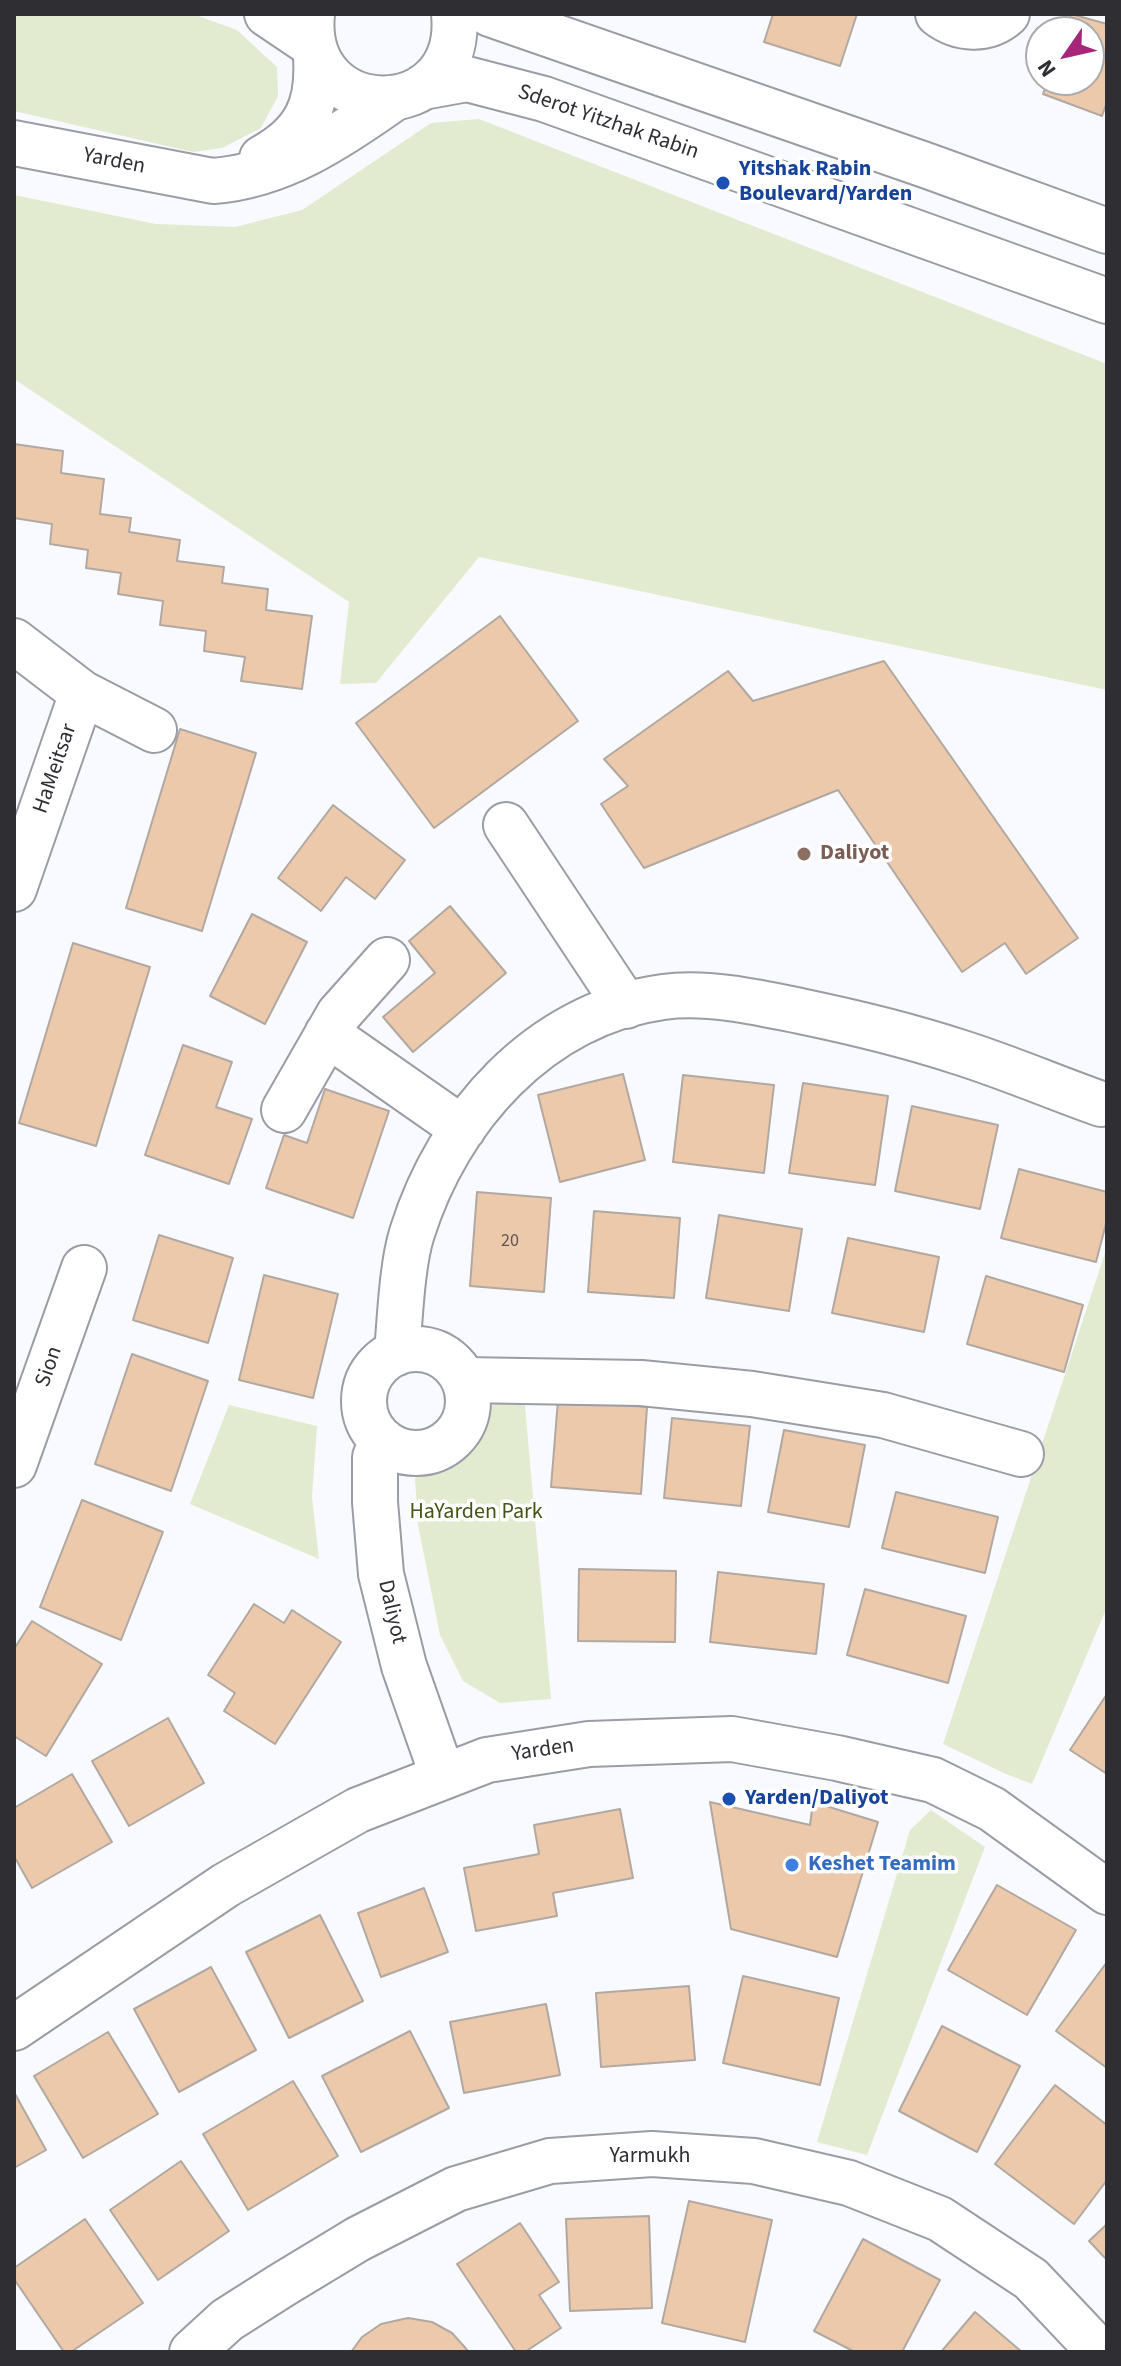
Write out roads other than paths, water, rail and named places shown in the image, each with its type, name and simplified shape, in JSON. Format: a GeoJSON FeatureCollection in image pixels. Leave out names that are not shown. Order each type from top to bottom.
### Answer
{"type":"FeatureCollection","features":[{"type":"Feature","properties":{"kind":"street"},"geometry":{"type":"LineString","coordinates":[[267,14],[314,39],[330,77],[345,89],[368,98],[408,93],[437,76],[449,58],[456,33],[454,14]]}},
{"type":"Feature","properties":{"kind":"street"},"geometry":{"type":"LineString","coordinates":[[490,14],[1107,231]]}},
{"type":"Feature","properties":{"kind":"street"},"geometry":{"type":"LineString","coordinates":[[938,14],[948,22],[975,29],[1007,14]]}},
{"type":"Feature","properties":{"kind":"street"},"geometry":{"type":"LineString","coordinates":[[213,181],[283,147],[298,132],[312,107],[318,84],[314,39]]}},
{"type":"Feature","properties":{"kind":"street","name":"Sderot Yitzhak Rabin"},"geometry":{"type":"LineString","coordinates":[[408,93],[467,79],[544,99],[1107,301]]}},
{"type":"Feature","properties":{"kind":"street","name":"Yarden"},"geometry":{"type":"LineString","coordinates":[[14,143],[213,181],[243,179],[311,152],[408,93]]}},
{"type":"Feature","properties":{"kind":"street","name":"HaMeitsar"},"geometry":{"type":"LineString","coordinates":[[14,641],[82,693],[154,730]]}},
{"type":"Feature","properties":{"kind":"street","name":"HaMeitsar"},"geometry":{"type":"LineString","coordinates":[[14,889],[82,693]]}},
{"type":"Feature","properties":{"kind":"street"},"geometry":{"type":"LineString","coordinates":[[506,825],[626,1006]]}},
{"type":"Feature","properties":{"kind":"street"},"geometry":{"type":"LineString","coordinates":[[284,1110],[339,1014],[387,960]]}},
{"type":"Feature","properties":{"kind":"street"},"geometry":{"type":"LineString","coordinates":[[397,1353],[411,1235],[437,1172],[478,1105],[528,1054],[597,1014],[664,997],[741,998],[849,1021],[959,1052],[1101,1104]]}},
{"type":"Feature","properties":{"kind":"street"},"geometry":{"type":"LineString","coordinates":[[327,1034],[463,1129]]}},
{"type":"Feature","properties":{"kind":"street","name":"Sion"},"geometry":{"type":"LineString","coordinates":[[14,1465],[84,1268]]}},
{"type":"Feature","properties":{"kind":"street"},"geometry":{"type":"LineString","coordinates":[[408,1349],[427,1350],[444,1357],[464,1380],[469,1397],[467,1415],[459,1432],[434,1451],[416,1453],[398,1450],[383,1441],[372,1429],[365,1412],[364,1394],[370,1377],[381,1362],[397,1353],[408,1349]]}},
{"type":"Feature","properties":{"kind":"street"},"geometry":{"type":"LineString","coordinates":[[464,1380],[641,1383],[752,1394],[883,1415],[1021,1454]]}},
{"type":"Feature","properties":{"kind":"street","name":"Daliyot"},"geometry":{"type":"LineString","coordinates":[[383,1441],[375,1457],[381,1574],[404,1666],[443,1777]]}},
{"type":"Feature","properties":{"kind":"street","name":"Yarden"},"geometry":{"type":"LineString","coordinates":[[14,2028],[226,1885],[358,1810],[487,1760],[589,1744],[732,1739],[933,1780],[992,1809],[1107,1892]]}},
{"type":"Feature","properties":{"kind":"street","name":"Yarmukh"},"geometry":{"type":"LineString","coordinates":[[192,2352],[233,2336],[358,2239],[456,2189],[550,2161],[652,2154],[754,2161],[849,2183],[940,2219],[1031,2279],[1100,2352]]}},
{"type":"Feature","properties":{"kind":"place","name":"Yitshak Rabin Boulevard/Yarden"},"geometry":{"type":"Point","coordinates":[723,183]}},
{"type":"Feature","properties":{"kind":"place","name":"Daliyot"},"geometry":{"type":"Point","coordinates":[804,854]}},
{"type":"Feature","properties":{"kind":"place","name":"Yarden/Daliyot"},"geometry":{"type":"Point","coordinates":[729,1799]}},
{"type":"Feature","properties":{"kind":"place","name":"Keshet Teamim"},"geometry":{"type":"Point","coordinates":[792,1865]}},
{"type":"Feature","properties":{"kind":"park label","name":"HaYarden Park"},"geometry":{"type":"Point","coordinates":[476,1513]}}]}
